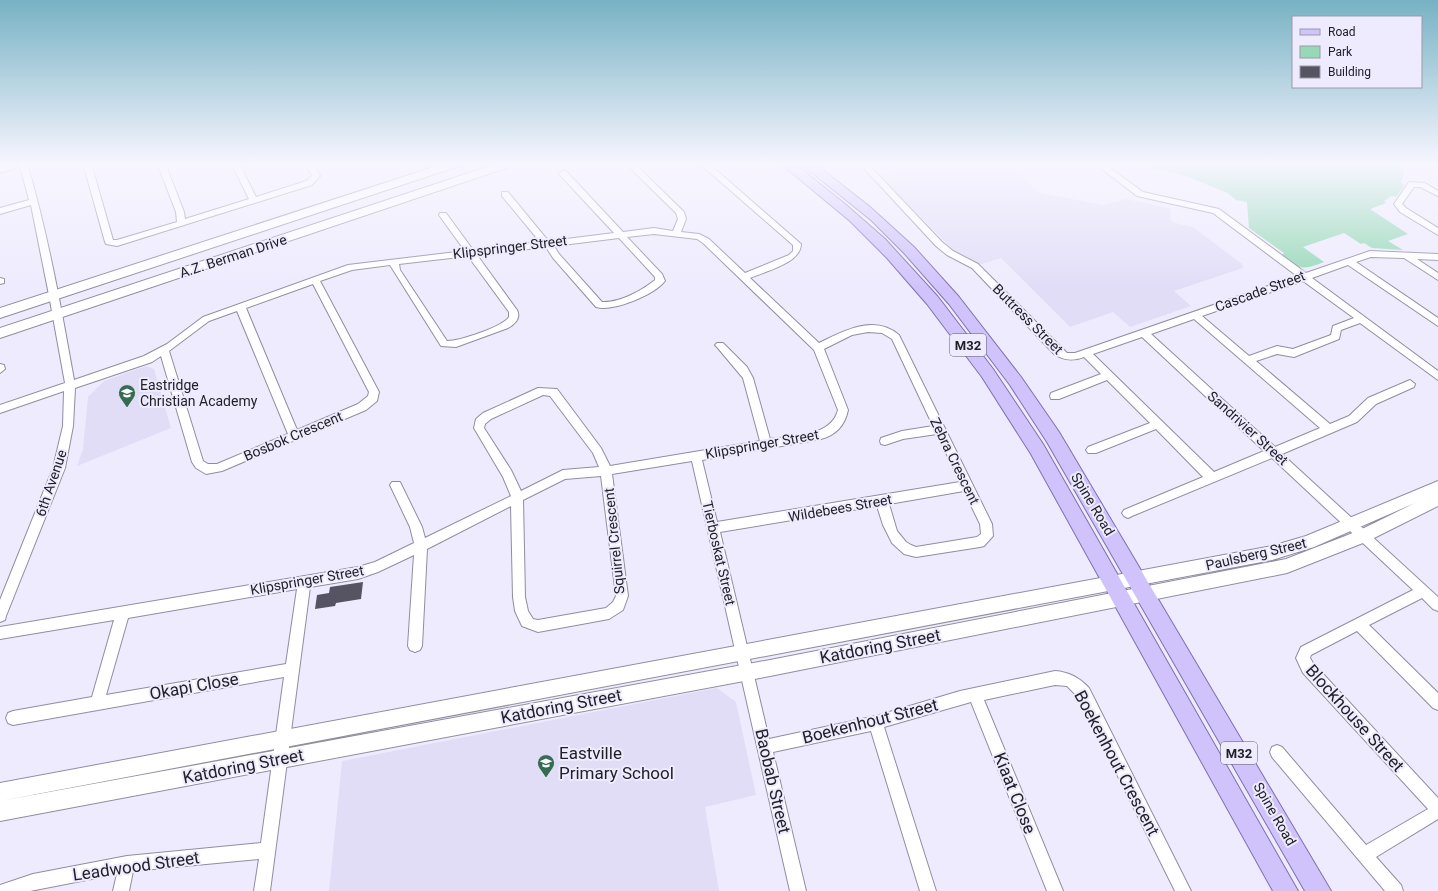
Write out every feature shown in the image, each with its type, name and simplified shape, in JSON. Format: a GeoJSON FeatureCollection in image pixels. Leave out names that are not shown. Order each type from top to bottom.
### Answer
{"type":"FeatureCollection","features":[{"type":"Feature","properties":{"kind":"main road","name":"A.Z. Berman Drive"},"geometry":{"type":"LineString","coordinates":[[0,313],[331,205]]}},
{"type":"Feature","properties":{"kind":"main road","name":"A.Z. Berman Drive"},"geometry":{"type":"LineString","coordinates":[[0,333],[385,205]]}},
{"type":"Feature","properties":{"kind":"main road","name":"Spine Road"},"geometry":{"type":"LineString","coordinates":[[836,205],[861,225],[892,255],[956,330],[1019,420],[1286,891]]}},
{"type":"Feature","properties":{"kind":"main road","name":"Spine Road"},"geometry":{"type":"LineString","coordinates":[[858,205],[884,225],[910,250],[982,334],[1053,437],[1320,891]]}},
{"type":"Feature","properties":{"kind":"street"},"geometry":{"type":"LineString","coordinates":[[0,211],[22,205]]}},
{"type":"Feature","properties":{"kind":"street","name":"6th Avenue"},"geometry":{"type":"LineString","coordinates":[[0,616],[59,468],[68,426],[70,385],[54,295],[35,205]]}},
{"type":"Feature","properties":{"kind":"street"},"geometry":{"type":"LineString","coordinates":[[99,205],[110,242],[117,243],[239,205]]}},
{"type":"Feature","properties":{"kind":"street"},"geometry":{"type":"LineString","coordinates":[[177,205],[180,212],[181,223]]}},
{"type":"Feature","properties":{"kind":"street"},"geometry":{"type":"LineString","coordinates":[[514,205],[542,239],[548,243],[556,256],[596,303],[603,306],[612,305],[654,286],[660,281],[659,276],[593,205]]}},
{"type":"Feature","properties":{"kind":"street"},"geometry":{"type":"LineString","coordinates":[[672,205],[680,212],[682,219],[676,233]]}},
{"type":"Feature","properties":{"kind":"street"},"geometry":{"type":"LineString","coordinates":[[744,277],[792,257],[797,252],[797,244],[752,205]]}},
{"type":"Feature","properties":{"kind":"street","name":"Buttress Street"},"geometry":{"type":"LineString","coordinates":[[903,205],[950,253],[975,266],[1061,354],[1072,358],[1086,353]]}},
{"type":"Feature","properties":{"kind":"street"},"geometry":{"type":"LineString","coordinates":[[1192,205],[1216,211],[1438,376]]}},
{"type":"Feature","properties":{"kind":"street"},"geometry":{"type":"LineString","coordinates":[[1398,205],[1403,210],[1438,232]]}},
{"type":"Feature","properties":{"kind":"street"},"geometry":{"type":"LineString","coordinates":[[393,261],[396,270],[441,342],[446,344],[456,344],[505,326],[514,316],[514,312],[443,215]]}},
{"type":"Feature","properties":{"kind":"street","name":"Klipspringer Street"},"geometry":{"type":"LineString","coordinates":[[0,409],[148,359],[164,350],[206,319],[351,267],[654,231],[699,237],[706,241],[818,348],[842,402],[843,410],[840,420],[832,429],[821,435],[606,470],[563,475],[378,566],[358,572],[0,633]]}},
{"type":"Feature","properties":{"kind":"street","name":"Cascade Street"},"geometry":{"type":"LineString","coordinates":[[1086,353],[1303,276],[1373,253],[1438,257]]}},
{"type":"Feature","properties":{"kind":"street"},"geometry":{"type":"LineString","coordinates":[[1404,255],[1438,277]]}},
{"type":"Feature","properties":{"kind":"street"},"geometry":{"type":"LineString","coordinates":[[1348,261],[1438,323]]}},
{"type":"Feature","properties":{"kind":"street","name":"Bosbok Crescent"},"geometry":{"type":"LineString","coordinates":[[164,350],[198,462],[202,468],[218,468],[362,407],[373,398],[374,392],[315,280]]}},
{"type":"Feature","properties":{"kind":"street"},"geometry":{"type":"LineString","coordinates":[[240,306],[294,436]]}},
{"type":"Feature","properties":{"kind":"street"},"geometry":{"type":"LineString","coordinates":[[1195,314],[1328,429]]}},
{"type":"Feature","properties":{"kind":"street"},"geometry":{"type":"LineString","coordinates":[[1249,360],[1277,350],[1294,353],[1336,337],[1336,328],[1361,319]]}},
{"type":"Feature","properties":{"kind":"street","name":"Zebra Crescent"},"geometry":{"type":"LineString","coordinates":[[818,348],[850,332],[878,328],[892,332],[986,524],[987,536],[980,542],[916,552],[908,551],[899,545],[895,539],[882,501]]}},
{"type":"Feature","properties":{"kind":"street","name":"Sandrivier Street"},"geometry":{"type":"LineString","coordinates":[[1144,333],[1438,605]]}},
{"type":"Feature","properties":{"kind":"street"},"geometry":{"type":"LineString","coordinates":[[720,345],[743,370],[748,378],[766,444]]}},
{"type":"Feature","properties":{"kind":"street"},"geometry":{"type":"LineString","coordinates":[[1086,353],[1212,478]]}},
{"type":"Feature","properties":{"kind":"street"},"geometry":{"type":"LineString","coordinates":[[1055,396],[1108,376]]}},
{"type":"Feature","properties":{"kind":"street"},"geometry":{"type":"LineString","coordinates":[[1128,513],[1353,419],[1372,401],[1410,384]]}},
{"type":"Feature","properties":{"kind":"street"},"geometry":{"type":"LineString","coordinates":[[517,497],[510,480],[480,432],[479,425],[482,419],[487,416],[542,391],[553,392],[596,452],[606,470]]}},
{"type":"Feature","properties":{"kind":"street"},"geometry":{"type":"LineString","coordinates":[[1092,450],[1158,424]]}},
{"type":"Feature","properties":{"kind":"street"},"geometry":{"type":"LineString","coordinates":[[885,441],[902,436],[940,429]]}},
{"type":"Feature","properties":{"kind":"street","name":"Tierboskat Street"},"geometry":{"type":"LineString","coordinates":[[696,456],[747,671]]}},
{"type":"Feature","properties":{"kind":"street","name":"Squirrel Crescent"},"geometry":{"type":"LineString","coordinates":[[517,497],[519,584],[521,611],[525,621],[532,625],[538,626],[609,612],[618,606],[622,596],[606,470]]}},
{"type":"Feature","properties":{"kind":"street"},"geometry":{"type":"LineString","coordinates":[[396,485],[416,527],[421,544],[415,646]]}},
{"type":"Feature","properties":{"kind":"street","name":"Wildebees Street"},"geometry":{"type":"LineString","coordinates":[[712,528],[967,486]]}},
{"type":"Feature","properties":{"kind":"street","name":"Paulsberg Street"},"geometry":{"type":"LineString","coordinates":[[1122,600],[1142,587],[1285,550],[1310,542],[1438,487]]}},
{"type":"Feature","properties":{"kind":"street","name":"Paulsberg Street"},"geometry":{"type":"LineString","coordinates":[[1112,583],[1142,587],[1287,566],[1363,536],[1438,499]]}},
{"type":"Feature","properties":{"kind":"street"},"geometry":{"type":"LineString","coordinates":[[262,891],[304,581]]}},
{"type":"Feature","properties":{"kind":"street","name":"Katdoring Street"},"geometry":{"type":"LineString","coordinates":[[0,792],[742,651],[1112,583]]}},
{"type":"Feature","properties":{"kind":"street","name":"Blockhouse Street"},"geometry":{"type":"LineString","coordinates":[[1423,591],[1306,651],[1303,658],[1304,663],[1438,810]]}},
{"type":"Feature","properties":{"kind":"street","name":"Katdoring Street"},"geometry":{"type":"LineString","coordinates":[[0,811],[1122,600]]}},
{"type":"Feature","properties":{"kind":"street"},"geometry":{"type":"LineString","coordinates":[[97,704],[123,611]]}},
{"type":"Feature","properties":{"kind":"street"},"geometry":{"type":"LineString","coordinates":[[1359,624],[1438,703]]}},
{"type":"Feature","properties":{"kind":"street","name":"Okapi Close"},"geometry":{"type":"LineString","coordinates":[[13,718],[292,669]]}},
{"type":"Feature","properties":{"kind":"street","name":"Baobab Street"},"geometry":{"type":"LineString","coordinates":[[747,671],[798,891]]}},
{"type":"Feature","properties":{"kind":"street","name":"Boekenhout Crescent"},"geometry":{"type":"LineString","coordinates":[[975,695],[1055,678],[1063,678],[1072,681],[1079,686],[1084,693],[1183,891]]}},
{"type":"Feature","properties":{"kind":"street","name":"Boekenhout Street"},"geometry":{"type":"LineString","coordinates":[[764,747],[876,723],[975,695]]}},
{"type":"Feature","properties":{"kind":"street","name":"Kiaat Close"},"geometry":{"type":"LineString","coordinates":[[975,695],[1055,891]]}},
{"type":"Feature","properties":{"kind":"street"},"geometry":{"type":"LineString","coordinates":[[876,723],[928,891]]}},
{"type":"Feature","properties":{"kind":"street"},"geometry":{"type":"LineString","coordinates":[[1277,752],[1395,891]]}},
{"type":"Feature","properties":{"kind":"street"},"geometry":{"type":"LineString","coordinates":[[1364,855],[1438,810]]}},
{"type":"Feature","properties":{"kind":"street","name":"Leadwood Street"},"geometry":{"type":"LineString","coordinates":[[5,891],[33,882],[127,864],[268,850]]}},
{"type":"Feature","properties":{"kind":"street"},"geometry":{"type":"LineString","coordinates":[[120,891],[127,864]]}},
{"type":"Feature","properties":{"kind":"shaded area"},"geometry":{"type":"Polygon","coordinates":[[[908,205],[1153,205],[1169,208],[1171,210],[1170,220],[1175,223],[1193,227],[1242,264],[1243,268],[1174,291],[1191,306],[1130,327],[1113,312],[1070,327],[1001,258],[979,265],[952,249],[908,205]]]}},
{"type":"Feature","properties":{"kind":"shaded area","name":"Eastridge Christian Academy"},"geometry":{"type":"Polygon","coordinates":[[[146,366],[154,369],[171,428],[77,466],[83,449],[88,397],[104,381],[146,366]]]}},
{"type":"Feature","properties":{"kind":"shaded area","name":"Eastville Primary School"},"geometry":{"type":"Polygon","coordinates":[[[717,688],[736,702],[756,795],[705,807],[719,891],[329,891],[342,761],[717,688]]]}},
{"type":"Feature","properties":{"kind":"green space"},"geometry":{"type":"Polygon","coordinates":[[[1247,205],[1382,205],[1370,209],[1408,234],[1388,241],[1403,250],[1372,248],[1364,243],[1361,244],[1344,233],[1303,247],[1324,262],[1310,267],[1302,267],[1293,263],[1282,255],[1284,253],[1249,228],[1247,205]]]}},
{"type":"Feature","properties":{"kind":"building"},"geometry":{"type":"Polygon","coordinates":[[[363,582],[361,599],[336,603],[335,606],[315,609],[317,595],[329,593],[330,587],[363,582]]]}},
{"type":"Feature","properties":{"kind":"place","name":"Eastridge Christian Academy"},"geometry":{"type":"Point","coordinates":[127,408]}},
{"type":"Feature","properties":{"kind":"place","name":"Eastville Primary School"},"geometry":{"type":"Point","coordinates":[546,778]}}]}
